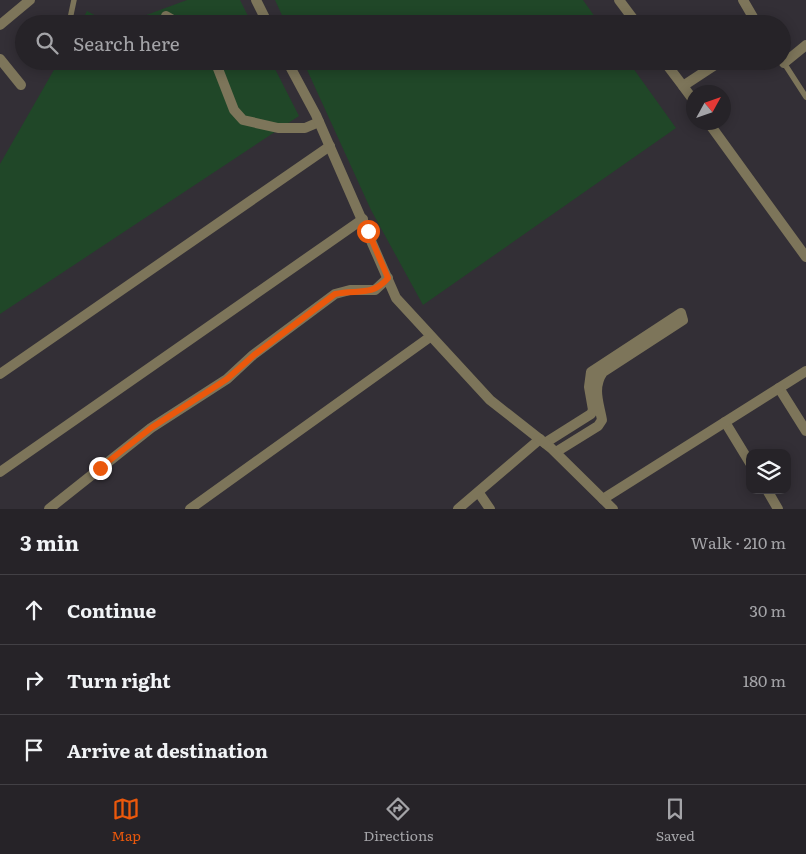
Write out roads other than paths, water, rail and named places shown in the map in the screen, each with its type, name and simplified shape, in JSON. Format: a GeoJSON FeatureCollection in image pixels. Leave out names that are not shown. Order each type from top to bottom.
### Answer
{"type":"FeatureCollection","features":[{"type":"Feature","properties":{"kind":"street"},"geometry":{"type":"LineString","coordinates":[[0,25],[30,0]]}},
{"type":"Feature","properties":{"kind":"street"},"geometry":{"type":"LineString","coordinates":[[256,0],[264,15]]}},
{"type":"Feature","properties":{"kind":"street"},"geometry":{"type":"LineString","coordinates":[[620,0],[631,15]]}},
{"type":"Feature","properties":{"kind":"street"},"geometry":{"type":"LineString","coordinates":[[743,0],[752,15]]}},
{"type":"Feature","properties":{"kind":"street"},"geometry":{"type":"LineString","coordinates":[[791,56],[806,46]]}},
{"type":"Feature","properties":{"kind":"street"},"geometry":{"type":"LineString","coordinates":[[0,59],[21,85]]}},
{"type":"Feature","properties":{"kind":"street"},"geometry":{"type":"LineString","coordinates":[[218,70],[234,110],[243,120],[278,128],[305,128],[319,122]]}},
{"type":"Feature","properties":{"kind":"street"},"geometry":{"type":"LineString","coordinates":[[292,70],[330,146],[396,298],[490,400],[556,452],[613,509]]}},
{"type":"Feature","properties":{"kind":"street"},"geometry":{"type":"LineString","coordinates":[[671,70],[686,90]]}},
{"type":"Feature","properties":{"kind":"street"},"geometry":{"type":"LineString","coordinates":[[683,86],[708,70]]}},
{"type":"Feature","properties":{"kind":"street"},"geometry":{"type":"LineString","coordinates":[[714,130],[806,257]]}},
{"type":"Feature","properties":{"kind":"street"},"geometry":{"type":"LineString","coordinates":[[0,374],[330,146]]}},
{"type":"Feature","properties":{"kind":"street"},"geometry":{"type":"LineString","coordinates":[[0,472],[363,219]]}},
{"type":"Feature","properties":{"kind":"street"},"geometry":{"type":"LineString","coordinates":[[49,509],[151,428],[227,379],[254,355],[335,294],[350,290],[375,290],[388,278]]}},
{"type":"Feature","properties":{"kind":"street"},"geometry":{"type":"LineString","coordinates":[[458,509],[543,441],[591,414],[593,410],[589,388],[592,372],[681,313],[684,320],[603,372],[598,379],[596,396],[602,420],[598,426],[556,452]]}},
{"type":"Feature","properties":{"kind":"street"},"geometry":{"type":"LineString","coordinates":[[190,509],[430,337]]}},
{"type":"Feature","properties":{"kind":"street"},"geometry":{"type":"LineString","coordinates":[[603,499],[806,371]]}},
{"type":"Feature","properties":{"kind":"street"},"geometry":{"type":"LineString","coordinates":[[779,388],[802,417],[806,431]]}},
{"type":"Feature","properties":{"kind":"street"},"geometry":{"type":"LineString","coordinates":[[725,422],[746,456]]}},
{"type":"Feature","properties":{"kind":"street"},"geometry":{"type":"LineString","coordinates":[[479,493],[490,509]]}},
{"type":"Feature","properties":{"kind":"street"},"geometry":{"type":"LineString","coordinates":[[769,494],[778,509]]}},
{"type":"Feature","properties":{"kind":"lane"},"geometry":{"type":"LineString","coordinates":[[71,15],[74,0]]}},
{"type":"Feature","properties":{"kind":"lane"},"geometry":{"type":"LineString","coordinates":[[788,70],[806,97]]}}]}
